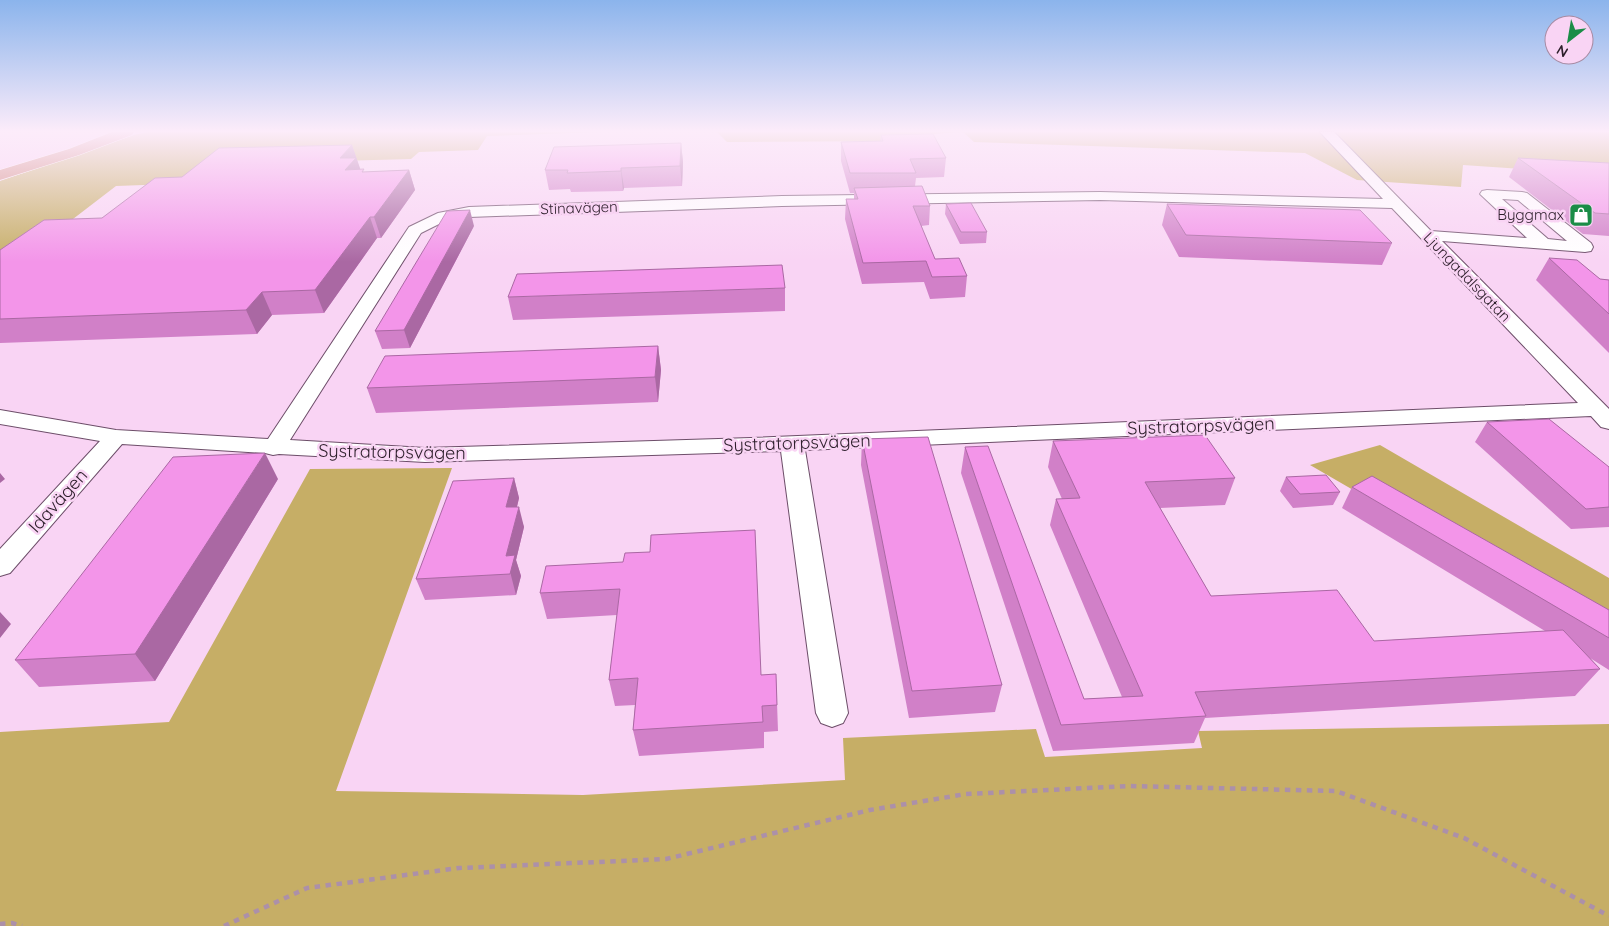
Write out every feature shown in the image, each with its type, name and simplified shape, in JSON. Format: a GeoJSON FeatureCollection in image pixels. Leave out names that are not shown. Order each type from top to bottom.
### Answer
{"type":"FeatureCollection","features":[{"type":"Feature","properties":{"kind":"street","name":"Ljungadalsgatan"},"geometry":{"type":"LineString","coordinates":[[1368,175],[1602,415]]}},
{"type":"Feature","properties":{"kind":"street"},"geometry":{"type":"LineString","coordinates":[[1426,235],[1544,244],[1585,246],[1522,196],[1487,194],[1544,244]]}},
{"type":"Feature","properties":{"kind":"street","name":"Stinavägen"},"geometry":{"type":"LineString","coordinates":[[273,448],[416,230],[443,216],[469,212],[782,201],[1100,196],[1396,204]]}},
{"type":"Feature","properties":{"kind":"street","name":"Systratorpsvägen"},"geometry":{"type":"LineString","coordinates":[[0,418],[116,437],[273,448],[426,455],[1602,415]]}},
{"type":"Feature","properties":{"kind":"street","name":"Idavägen"},"geometry":{"type":"LineString","coordinates":[[0,566],[116,437]]}},
{"type":"Feature","properties":{"kind":"street"},"geometry":{"type":"LineString","coordinates":[[792,443],[832,713]]}},
{"type":"Feature","properties":{"kind":"path"},"geometry":{"type":"LineString","coordinates":[[224,926],[307,888],[459,868],[666,859],[870,810],[966,794],[1129,786],[1336,791],[1464,838],[1609,916]]}},
{"type":"Feature","properties":{"kind":"path"},"geometry":{"type":"LineString","coordinates":[[0,924],[12,923],[22,926]]}},
{"type":"Feature","properties":{"kind":"shaded area"},"geometry":{"type":"Polygon","coordinates":[[[17,175],[208,175],[198,183],[116,186],[0,275],[0,181],[17,175]]]}},
{"type":"Feature","properties":{"kind":"shaded area"},"geometry":{"type":"Polygon","coordinates":[[[1348,175],[1462,175],[1461,187],[1357,180],[1348,175]]]}},
{"type":"Feature","properties":{"kind":"shaded area"},"geometry":{"type":"Polygon","coordinates":[[[1380,445],[1609,578],[1609,638],[1310,465],[1380,445]]]}},
{"type":"Feature","properties":{"kind":"shaded area"},"geometry":{"type":"Polygon","coordinates":[[[452,468],[336,791],[583,795],[845,780],[843,738],[1036,729],[1045,757],[1202,748],[1198,731],[1609,724],[1609,926],[0,926],[0,732],[169,722],[310,469],[452,468]]]}},
{"type":"Feature","properties":{"kind":"building"},"geometry":{"type":"Polygon","coordinates":[[[184,175],[405,175],[374,217],[370,217],[315,290],[262,292],[246,310],[0,319],[0,250],[44,220],[102,218],[155,178],[182,177],[184,175]]]}},
{"type":"Feature","properties":{"kind":"building"},"geometry":{"type":"Polygon","coordinates":[[[1542,175],[1609,175],[1609,214],[1595,213],[1542,175]]]}},
{"type":"Feature","properties":{"kind":"building"},"geometry":{"type":"Polygon","coordinates":[[[922,186],[930,206],[913,206],[935,259],[959,258],[967,276],[932,277],[926,261],[863,263],[846,199],[858,199],[854,188],[922,186]]]}},
{"type":"Feature","properties":{"kind":"building"},"geometry":{"type":"Polygon","coordinates":[[[971,203],[987,232],[961,232],[946,204],[971,203]]]}},
{"type":"Feature","properties":{"kind":"building"},"geometry":{"type":"Polygon","coordinates":[[[1167,204],[1360,210],[1392,243],[1186,235],[1167,204]]]}},
{"type":"Feature","properties":{"kind":"building"},"geometry":{"type":"Polygon","coordinates":[[[470,210],[404,330],[375,331],[447,211],[470,210]]]}},
{"type":"Feature","properties":{"kind":"building"},"geometry":{"type":"Polygon","coordinates":[[[1549,258],[1577,260],[1600,279],[1609,280],[1609,314],[1549,258]]]}},
{"type":"Feature","properties":{"kind":"building"},"geometry":{"type":"Polygon","coordinates":[[[782,265],[785,288],[508,297],[517,274],[782,265]]]}},
{"type":"Feature","properties":{"kind":"building"},"geometry":{"type":"Polygon","coordinates":[[[658,346],[655,377],[367,388],[385,356],[658,346]]]}},
{"type":"Feature","properties":{"kind":"building"},"geometry":{"type":"Polygon","coordinates":[[[1549,419],[1609,467],[1609,507],[1586,509],[1487,422],[1549,419]]]}},
{"type":"Feature","properties":{"kind":"building"},"geometry":{"type":"Polygon","coordinates":[[[1205,435],[1235,478],[1145,482],[1211,596],[1337,590],[1374,641],[1563,630],[1600,669],[1195,692],[1206,716],[1061,725],[965,447],[988,446],[1084,699],[1143,696],[1056,499],[1080,498],[1053,441],[1205,435]]]}},
{"type":"Feature","properties":{"kind":"building"},"geometry":{"type":"Polygon","coordinates":[[[928,437],[1002,685],[912,691],[862,439],[928,437]]]}},
{"type":"Feature","properties":{"kind":"building"},"geometry":{"type":"Polygon","coordinates":[[[265,453],[135,654],[15,660],[173,457],[265,453]]]}},
{"type":"Feature","properties":{"kind":"building"},"geometry":{"type":"Polygon","coordinates":[[[1326,475],[1340,492],[1300,494],[1286,477],[1326,475]]]}},
{"type":"Feature","properties":{"kind":"building"},"geometry":{"type":"Polygon","coordinates":[[[1372,476],[1609,610],[1609,638],[1352,487],[1372,476]]]}},
{"type":"Feature","properties":{"kind":"building"},"geometry":{"type":"Polygon","coordinates":[[[514,478],[506,507],[519,507],[506,556],[515,555],[510,574],[416,579],[453,481],[514,478]]]}},
{"type":"Feature","properties":{"kind":"building"},"geometry":{"type":"Polygon","coordinates":[[[755,530],[761,675],[776,674],[777,705],[762,706],[763,722],[633,730],[638,678],[609,680],[620,589],[540,593],[546,566],[623,562],[625,553],[650,552],[651,535],[755,530]]]}},
{"type":"Feature","properties":{"kind":"place","name":"Byggmax"},"geometry":{"type":"Point","coordinates":[1581,215]}}]}
